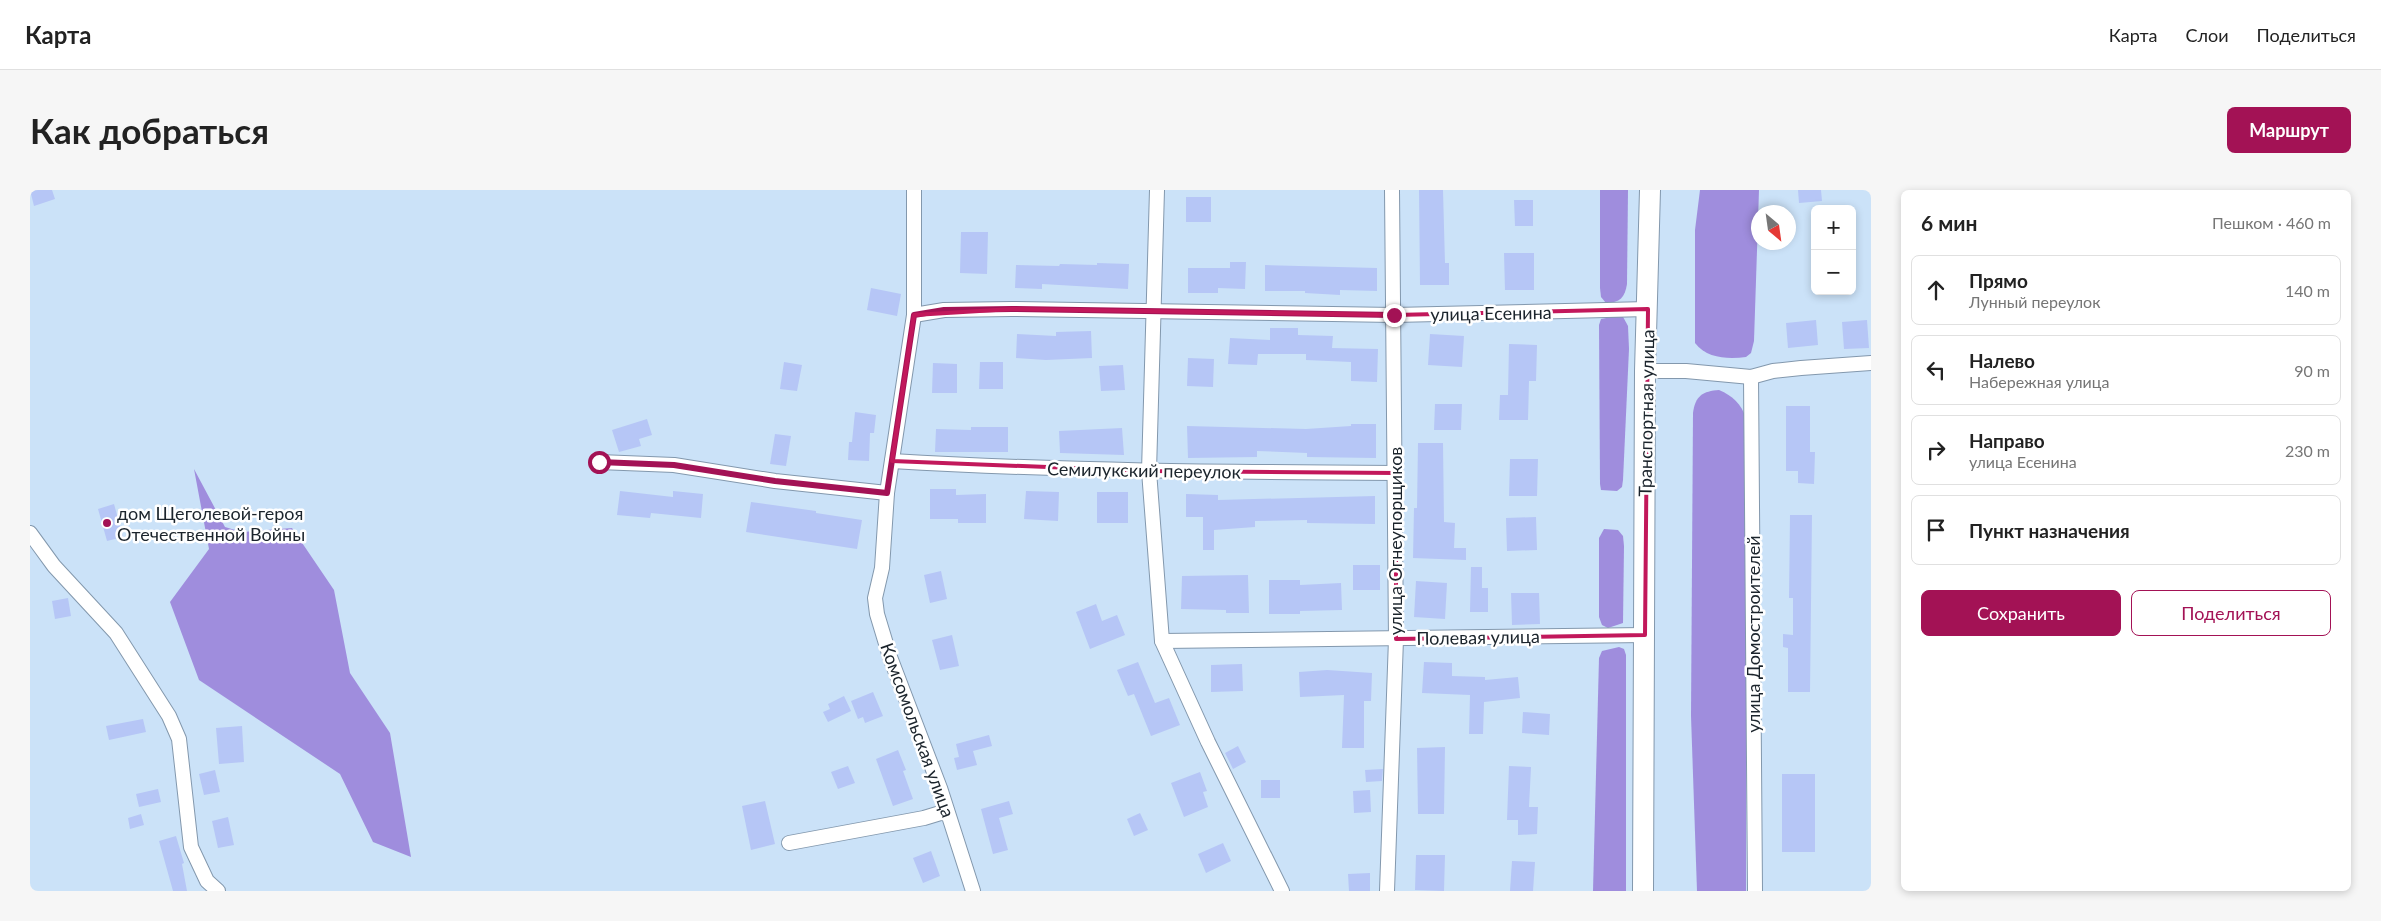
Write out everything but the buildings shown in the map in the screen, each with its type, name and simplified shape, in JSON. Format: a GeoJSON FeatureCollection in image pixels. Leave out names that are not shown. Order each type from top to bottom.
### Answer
{"type":"FeatureCollection","features":[{"type":"Feature","properties":{"kind":"main road","name":"Транспортная улица"},"geometry":{"type":"LineString","coordinates":[[1643,891],[1646,370],[1650,190]]}},
{"type":"Feature","properties":{"kind":"street","name":"Комсомольская улица"},"geometry":{"type":"LineString","coordinates":[[914,190],[914,315],[887,493],[882,568],[874,598],[890,657],[947,811],[973,891]]}},
{"type":"Feature","properties":{"kind":"street"},"geometry":{"type":"LineString","coordinates":[[1157,190],[1149,471],[1162,641],[1208,742],[1282,891]]}},
{"type":"Feature","properties":{"kind":"street","name":"улица Огнеупорщиков"},"geometry":{"type":"LineString","coordinates":[[1387,891],[1396,639],[1392,190]]}},
{"type":"Feature","properties":{"kind":"street","name":"улица Есенина"},"geometry":{"type":"LineString","coordinates":[[914,315],[944,310],[974,309],[1394,315],[1648,309]]}},
{"type":"Feature","properties":{"kind":"street"},"geometry":{"type":"LineString","coordinates":[[1646,370],[1686,371],[1751,378],[1773,371],[1871,363]]}},
{"type":"Feature","properties":{"kind":"street","name":"улица Домостроителей"},"geometry":{"type":"LineString","coordinates":[[1751,378],[1755,891]]}},
{"type":"Feature","properties":{"kind":"street","name":"Семилукский переулок"},"geometry":{"type":"LineString","coordinates":[[892,461],[990,467],[1149,471],[1396,473]]}},
{"type":"Feature","properties":{"kind":"street"},"geometry":{"type":"LineString","coordinates":[[599,462],[674,465],[775,481],[887,493]]}},
{"type":"Feature","properties":{"kind":"street"},"geometry":{"type":"LineString","coordinates":[[30,532],[54,566],[116,633],[169,716],[179,739],[191,847],[208,881],[218,891]]}},
{"type":"Feature","properties":{"kind":"street","name":"Полевая улица"},"geometry":{"type":"LineString","coordinates":[[1162,641],[1644,635]]}},
{"type":"Feature","properties":{"kind":"street"},"geometry":{"type":"LineString","coordinates":[[789,844],[924,818],[947,811]]}},
{"type":"Feature","properties":{"kind":"highlighted area"},"geometry":{"type":"Polygon","coordinates":[[[1012,309],[1394,315],[1648,309],[1645,635],[1396,639],[1396,473],[1149,471],[892,461],[914,315],[1012,309]]]}},
{"type":"Feature","properties":{"kind":"shaded area"},"geometry":{"type":"Polygon","coordinates":[[[1600,190],[1628,190],[1627,284],[1623,296],[1611,303],[1606,303],[1601,297],[1600,288],[1600,190]]]}},
{"type":"Feature","properties":{"kind":"shaded area"},"geometry":{"type":"Polygon","coordinates":[[[1700,190],[1759,190],[1759,205],[1751,205],[1751,250],[1757,250],[1754,341],[1751,353],[1746,357],[1719,357],[1706,352],[1695,343],[1695,230],[1700,190]]]}},
{"type":"Feature","properties":{"kind":"shaded area"},"geometry":{"type":"Polygon","coordinates":[[[1622,315],[1628,326],[1629,349],[1623,480],[1622,487],[1617,491],[1601,490],[1599,325],[1601,319],[1622,315]]]}},
{"type":"Feature","properties":{"kind":"shaded area"},"geometry":{"type":"Polygon","coordinates":[[[1719,390],[1736,401],[1746,418],[1746,891],[1697,891],[1691,716],[1693,413],[1696,402],[1704,393],[1719,390]]]}},
{"type":"Feature","properties":{"kind":"shaded area"},"geometry":{"type":"Polygon","coordinates":[[[194,469],[225,527],[242,532],[292,528],[334,590],[350,673],[390,733],[411,857],[373,842],[340,774],[199,680],[170,602],[209,549],[194,469]]]}},
{"type":"Feature","properties":{"kind":"shaded area"},"geometry":{"type":"Polygon","coordinates":[[[1604,529],[1618,530],[1623,536],[1624,546],[1623,623],[1608,628],[1602,625],[1599,617],[1599,538],[1604,529]]]}},
{"type":"Feature","properties":{"kind":"shaded area"},"geometry":{"type":"Polygon","coordinates":[[[1619,647],[1624,649],[1626,655],[1626,891],[1593,891],[1599,658],[1602,651],[1619,647]]]}},
{"type":"Feature","properties":{"kind":"place","name":"дом Щеголевой-героя Отечественной Войны"},"geometry":{"type":"Point","coordinates":[107,523]}},
{"type":"Feature","properties":{"kind":"route"},"geometry":{"type":"LineString","coordinates":[[599,462],[674,465],[775,481],[887,493],[914,315],[944,310],[1012,309],[1394,315]]}}]}
